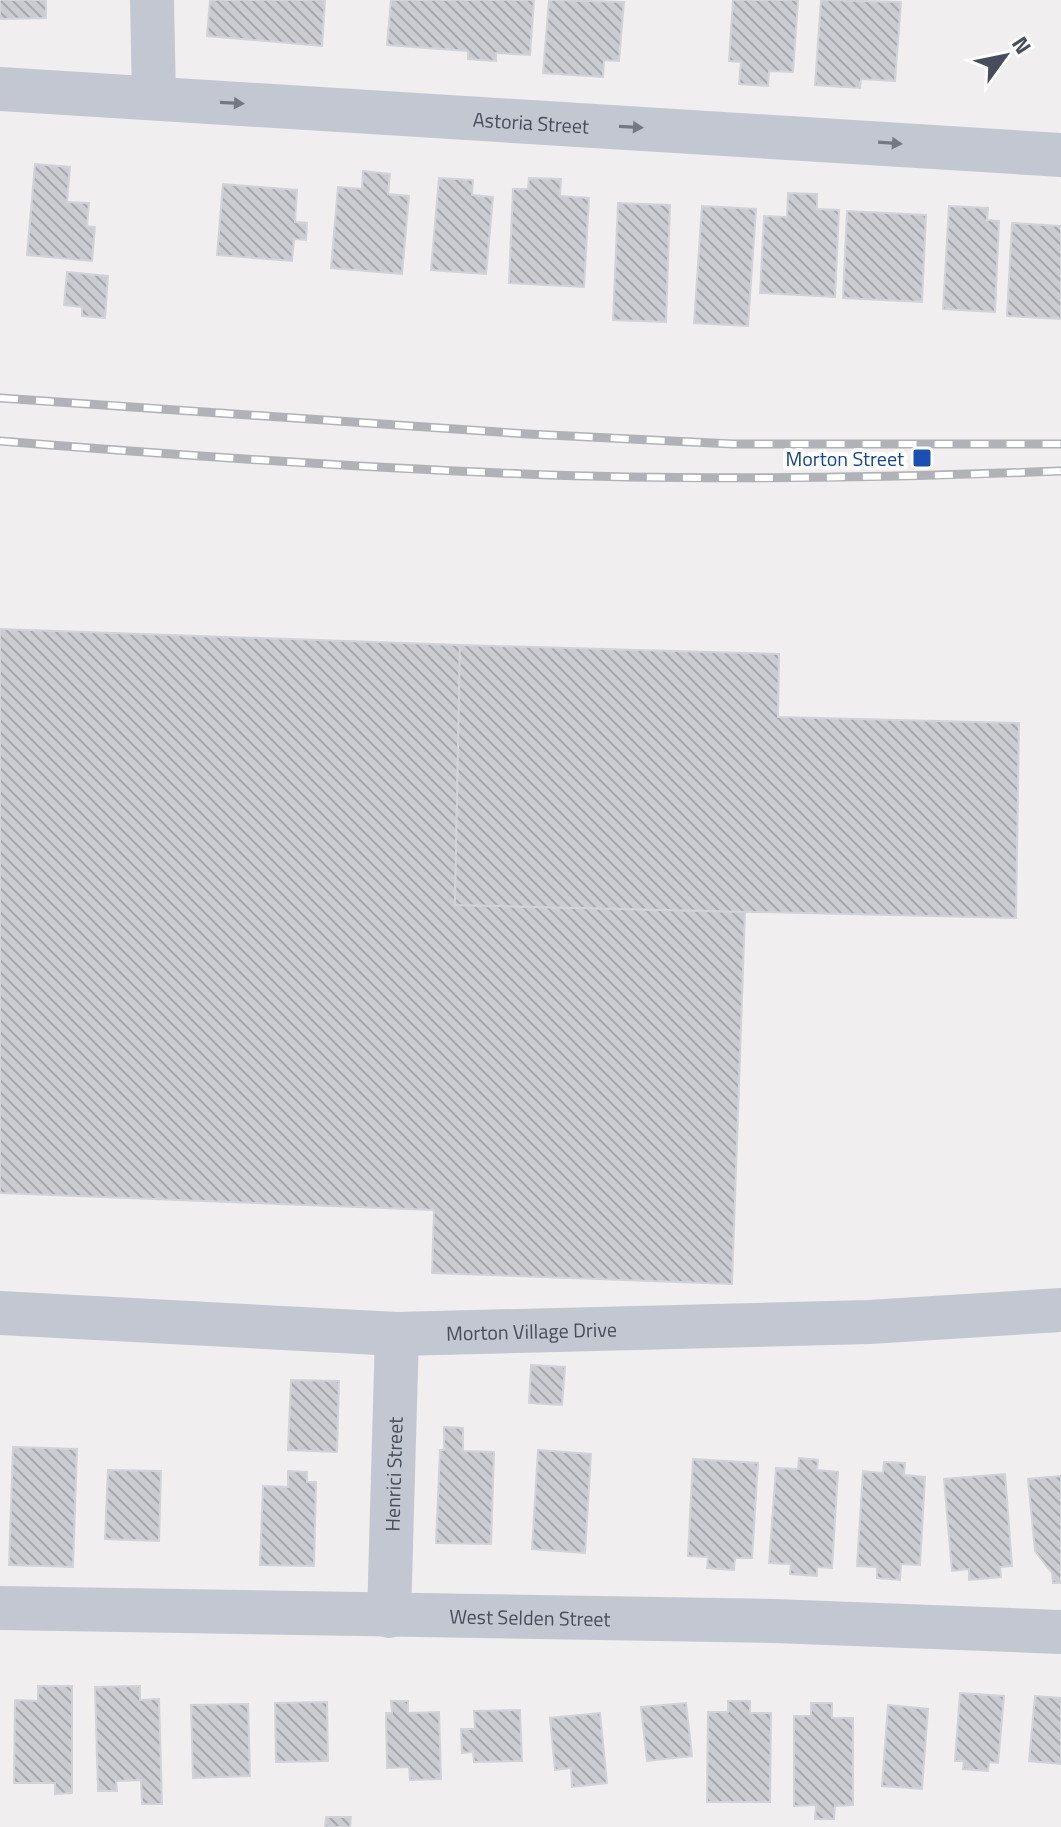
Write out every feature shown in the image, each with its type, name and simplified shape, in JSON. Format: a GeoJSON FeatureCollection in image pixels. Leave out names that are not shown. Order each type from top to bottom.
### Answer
{"type":"FeatureCollection","features":[{"type":"Feature","properties":{"kind":"street"},"geometry":{"type":"LineString","coordinates":[[152,0],[154,98]]}},
{"type":"Feature","properties":{"kind":"street","name":"Astoria Street"},"geometry":{"type":"LineString","coordinates":[[0,89],[1061,155]]}},
{"type":"Feature","properties":{"kind":"street","name":"Morton Village Drive"},"geometry":{"type":"LineString","coordinates":[[0,1313],[397,1334],[869,1322],[1061,1310]]}},
{"type":"Feature","properties":{"kind":"street","name":"Henrici Street"},"geometry":{"type":"LineString","coordinates":[[389,1616],[397,1334]]}},
{"type":"Feature","properties":{"kind":"street","name":"West Selden Street"},"geometry":{"type":"LineString","coordinates":[[0,1608],[774,1621],[1061,1632]]}},
{"type":"Feature","properties":{"kind":"building"},"geometry":{"type":"Polygon","coordinates":[[[0,0],[46,0],[46,18],[0,19],[0,0]]]}},
{"type":"Feature","properties":{"kind":"building"},"geometry":{"type":"Polygon","coordinates":[[[210,0],[325,0],[322,46],[207,36],[210,0]]]}},
{"type":"Feature","properties":{"kind":"building"},"geometry":{"type":"Polygon","coordinates":[[[391,0],[534,0],[530,55],[496,53],[496,61],[468,59],[468,51],[387,45],[391,0]]]}},
{"type":"Feature","properties":{"kind":"building"},"geometry":{"type":"Polygon","coordinates":[[[549,0],[624,2],[619,61],[604,60],[603,77],[543,73],[549,0]]]}},
{"type":"Feature","properties":{"kind":"building"},"geometry":{"type":"Polygon","coordinates":[[[733,0],[798,0],[793,72],[769,71],[768,86],[739,84],[741,62],[729,61],[733,0]]]}},
{"type":"Feature","properties":{"kind":"building"},"geometry":{"type":"Polygon","coordinates":[[[821,0],[901,2],[895,81],[861,79],[860,88],[815,85],[821,0]]]}},
{"type":"Feature","properties":{"kind":"building"},"geometry":{"type":"Polygon","coordinates":[[[35,164],[70,167],[67,202],[89,203],[87,226],[95,227],[92,261],[27,255],[35,164]]]}},
{"type":"Feature","properties":{"kind":"building"},"geometry":{"type":"Polygon","coordinates":[[[363,171],[390,174],[388,194],[409,196],[402,274],[331,268],[338,187],[362,189],[363,171]]]}},
{"type":"Feature","properties":{"kind":"building"},"geometry":{"type":"Polygon","coordinates":[[[439,178],[473,180],[472,195],[493,197],[486,274],[431,270],[439,178]]]}},
{"type":"Feature","properties":{"kind":"building"},"geometry":{"type":"Polygon","coordinates":[[[529,178],[561,179],[560,196],[589,198],[584,287],[509,283],[513,189],[528,189],[529,178]]]}},
{"type":"Feature","properties":{"kind":"building"},"geometry":{"type":"Polygon","coordinates":[[[223,184],[297,190],[295,222],[307,223],[306,240],[294,239],[292,261],[217,255],[223,184]]]}},
{"type":"Feature","properties":{"kind":"building"},"geometry":{"type":"Polygon","coordinates":[[[788,193],[817,194],[817,209],[839,210],[835,297],[760,293],[764,216],[787,217],[788,193]]]}},
{"type":"Feature","properties":{"kind":"building"},"geometry":{"type":"Polygon","coordinates":[[[618,203],[670,205],[666,322],[613,320],[618,203]]]}},
{"type":"Feature","properties":{"kind":"building"},"geometry":{"type":"Polygon","coordinates":[[[702,206],[756,209],[748,326],[694,323],[702,206]]]}},
{"type":"Feature","properties":{"kind":"building"},"geometry":{"type":"Polygon","coordinates":[[[949,206],[988,208],[987,220],[999,221],[995,312],[943,309],[949,206]]]}},
{"type":"Feature","properties":{"kind":"building"},"geometry":{"type":"Polygon","coordinates":[[[847,211],[926,215],[922,302],[843,298],[847,211]]]}},
{"type":"Feature","properties":{"kind":"building"},"geometry":{"type":"Polygon","coordinates":[[[1012,223],[1061,226],[1061,319],[1007,316],[1012,223]]]}},
{"type":"Feature","properties":{"kind":"building"},"geometry":{"type":"Polygon","coordinates":[[[67,272],[108,276],[105,318],[82,316],[82,307],[64,305],[67,272]]]}},
{"type":"Feature","properties":{"kind":"building"},"geometry":{"type":"Polygon","coordinates":[[[0,629],[460,645],[455,905],[745,912],[732,1284],[432,1273],[434,1210],[0,1193],[0,629]]]}},
{"type":"Feature","properties":{"kind":"building"},"geometry":{"type":"Polygon","coordinates":[[[460,645],[779,654],[778,717],[1019,723],[1016,918],[455,905],[460,645]]]}},
{"type":"Feature","properties":{"kind":"building"},"geometry":{"type":"Polygon","coordinates":[[[531,1365],[565,1367],[562,1405],[529,1403],[531,1365]]]}},
{"type":"Feature","properties":{"kind":"building"},"geometry":{"type":"Polygon","coordinates":[[[291,1380],[339,1381],[337,1452],[288,1450],[291,1380]]]}},
{"type":"Feature","properties":{"kind":"building"},"geometry":{"type":"Polygon","coordinates":[[[444,1427],[463,1428],[463,1451],[494,1452],[491,1544],[436,1543],[440,1450],[444,1450],[444,1427]]]}},
{"type":"Feature","properties":{"kind":"building"},"geometry":{"type":"Polygon","coordinates":[[[13,1447],[77,1449],[73,1567],[9,1565],[13,1447]]]}},
{"type":"Feature","properties":{"kind":"building"},"geometry":{"type":"Polygon","coordinates":[[[538,1450],[591,1454],[585,1553],[532,1549],[538,1450]]]}},
{"type":"Feature","properties":{"kind":"building"},"geometry":{"type":"Polygon","coordinates":[[[799,1458],[818,1460],[817,1470],[838,1472],[832,1568],[817,1567],[817,1576],[790,1574],[791,1564],[769,1563],[776,1468],[798,1469],[799,1458]]]}},
{"type":"Feature","properties":{"kind":"building"},"geometry":{"type":"Polygon","coordinates":[[[693,1459],[758,1463],[752,1558],[735,1558],[734,1570],[707,1568],[708,1557],[688,1556],[693,1459]]]}},
{"type":"Feature","properties":{"kind":"building"},"geometry":{"type":"Polygon","coordinates":[[[884,1462],[905,1463],[904,1475],[925,1477],[920,1565],[901,1564],[900,1580],[877,1578],[877,1567],[857,1566],[863,1471],[883,1473],[884,1462]]]}},
{"type":"Feature","properties":{"kind":"building"},"geometry":{"type":"Polygon","coordinates":[[[108,1470],[161,1471],[159,1541],[105,1539],[108,1470]]]}},
{"type":"Feature","properties":{"kind":"building"},"geometry":{"type":"Polygon","coordinates":[[[288,1471],[307,1472],[307,1482],[316,1482],[314,1566],[260,1565],[263,1486],[288,1487],[288,1471]]]}},
{"type":"Feature","properties":{"kind":"building"},"geometry":{"type":"Polygon","coordinates":[[[1005,1474],[1012,1566],[1000,1567],[1001,1577],[969,1580],[969,1569],[952,1571],[944,1479],[1005,1474]]]}},
{"type":"Feature","properties":{"kind":"building"},"geometry":{"type":"Polygon","coordinates":[[[1061,1476],[1061,1583],[1053,1583],[1052,1573],[1035,1551],[1028,1479],[1061,1476]]]}},
{"type":"Feature","properties":{"kind":"building"},"geometry":{"type":"Polygon","coordinates":[[[38,1686],[72,1686],[72,1793],[55,1794],[55,1783],[14,1783],[15,1700],[38,1701],[38,1686]]]}},
{"type":"Feature","properties":{"kind":"building"},"geometry":{"type":"Polygon","coordinates":[[[140,1686],[140,1700],[159,1699],[162,1804],[142,1804],[141,1780],[116,1781],[117,1791],[98,1791],[95,1687],[140,1686]]]}},
{"type":"Feature","properties":{"kind":"building"},"geometry":{"type":"Polygon","coordinates":[[[960,1693],[1004,1696],[998,1763],[989,1762],[988,1771],[963,1769],[964,1761],[955,1761],[960,1693]]]}},
{"type":"Feature","properties":{"kind":"building"},"geometry":{"type":"Polygon","coordinates":[[[1035,1696],[1061,1698],[1061,1764],[1029,1761],[1035,1696]]]}},
{"type":"Feature","properties":{"kind":"building"},"geometry":{"type":"Polygon","coordinates":[[[391,1701],[408,1701],[408,1713],[439,1712],[441,1779],[410,1780],[409,1767],[387,1768],[386,1713],[392,1713],[391,1701]]]}},
{"type":"Feature","properties":{"kind":"building"},"geometry":{"type":"Polygon","coordinates":[[[728,1701],[750,1701],[750,1713],[771,1713],[770,1802],[707,1802],[708,1712],[728,1712],[728,1701]]]}},
{"type":"Feature","properties":{"kind":"building"},"geometry":{"type":"Polygon","coordinates":[[[327,1702],[328,1761],[276,1762],[275,1703],[327,1702]]]}},
{"type":"Feature","properties":{"kind":"building"},"geometry":{"type":"Polygon","coordinates":[[[686,1703],[692,1756],[647,1761],[641,1707],[686,1703]]]}},
{"type":"Feature","properties":{"kind":"building"},"geometry":{"type":"Polygon","coordinates":[[[811,1703],[832,1703],[832,1718],[853,1718],[853,1805],[835,1806],[834,1819],[815,1819],[816,1805],[794,1806],[794,1716],[811,1716],[811,1703]]]}},
{"type":"Feature","properties":{"kind":"building"},"geometry":{"type":"Polygon","coordinates":[[[248,1704],[250,1776],[193,1778],[191,1705],[248,1704]]]}},
{"type":"Feature","properties":{"kind":"building"},"geometry":{"type":"Polygon","coordinates":[[[888,1705],[928,1709],[922,1789],[882,1786],[888,1705]]]}},
{"type":"Feature","properties":{"kind":"building"},"geometry":{"type":"Polygon","coordinates":[[[520,1710],[522,1761],[474,1762],[473,1752],[462,1753],[461,1729],[475,1729],[474,1711],[520,1710]]]}},
{"type":"Feature","properties":{"kind":"building"},"geometry":{"type":"Polygon","coordinates":[[[600,1713],[607,1783],[572,1787],[571,1768],[555,1770],[550,1718],[600,1713]]]}},
{"type":"Feature","properties":{"kind":"building"},"geometry":{"type":"Polygon","coordinates":[[[326,1817],[351,1817],[350,1827],[325,1827],[326,1817]]]}},
{"type":"Feature","properties":{"kind":"railway"},"geometry":{"type":"LineString","coordinates":[[0,398],[528,434],[733,444],[1061,444]]}},
{"type":"Feature","properties":{"kind":"railway"},"geometry":{"type":"LineString","coordinates":[[0,441],[327,464],[591,476],[792,478],[1061,471]]}},
{"type":"Feature","properties":{"kind":"place","name":"Morton Street"},"geometry":{"type":"Point","coordinates":[922,458]}}]}
